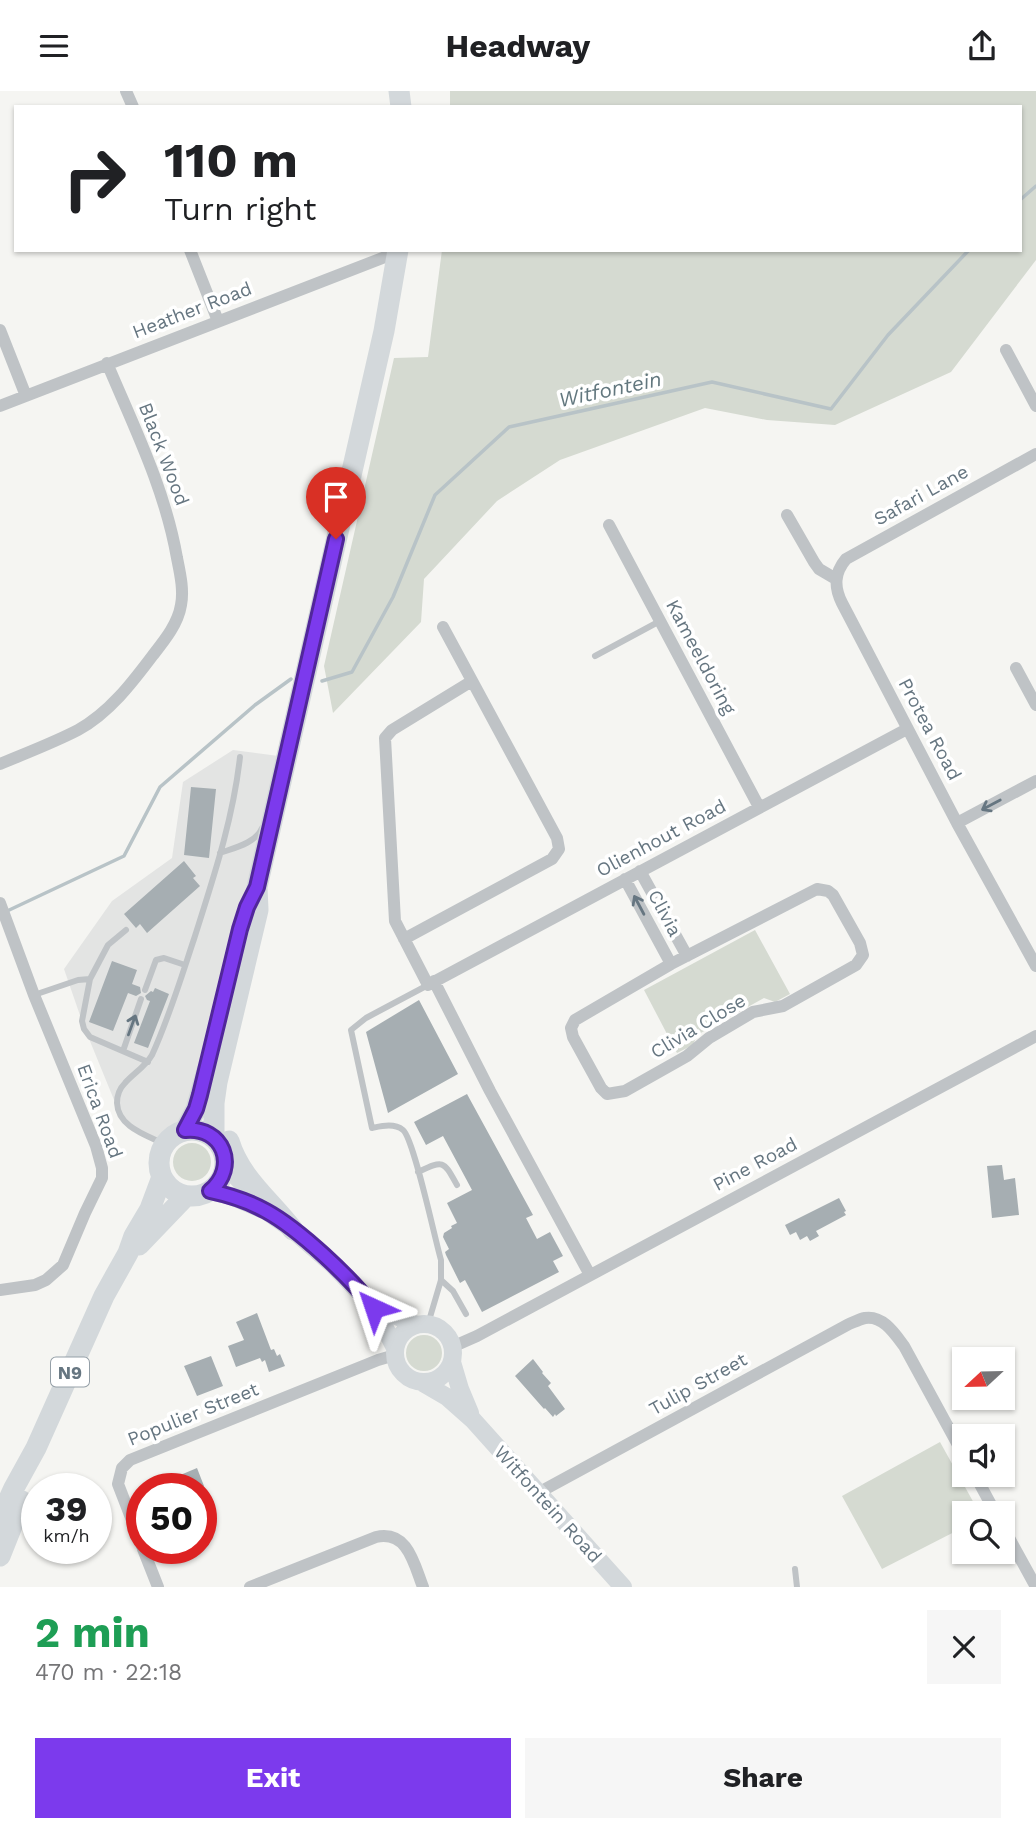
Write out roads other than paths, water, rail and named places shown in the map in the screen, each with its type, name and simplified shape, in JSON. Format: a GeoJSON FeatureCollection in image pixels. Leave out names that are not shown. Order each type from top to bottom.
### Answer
{"type":"FeatureCollection","features":[{"type":"Feature","properties":{"kind":"highway"},"geometry":{"type":"LineString","coordinates":[[185,1130],[196,1109],[240,929],[257,887],[384,331],[398,252]]}},
{"type":"Feature","properties":{"kind":"highway"},"geometry":{"type":"LineString","coordinates":[[214,1138],[215,1096],[258,910],[257,887]]}},
{"type":"Feature","properties":{"kind":"highway"},"geometry":{"type":"LineString","coordinates":[[224,1049],[222,1103],[224,1125],[231,1148],[247,1178],[293,1230]]}},
{"type":"Feature","properties":{"kind":"highway"},"geometry":{"type":"LineString","coordinates":[[162,1177],[170,1187],[186,1196],[201,1195],[210,1191],[220,1180],[225,1165],[223,1150],[214,1138],[204,1131],[185,1130],[175,1134],[164,1144]]}},
{"type":"Feature","properties":{"kind":"highway","name":"N9"},"geometry":{"type":"LineString","coordinates":[[0,1518],[36,1448],[104,1296],[150,1209],[162,1177],[159,1161],[164,1144]]}},
{"type":"Feature","properties":{"kind":"highway","name":"N9"},"geometry":{"type":"LineString","coordinates":[[128,1252],[142,1242],[186,1196]]}},
{"type":"Feature","properties":{"kind":"highway","name":"N9"},"geometry":{"type":"LineString","coordinates":[[0,1556],[25,1492],[36,1448]]}},
{"type":"Feature","properties":{"kind":"main road"},"geometry":{"type":"LineString","coordinates":[[225,1165],[266,1211]]}},
{"type":"Feature","properties":{"kind":"main road"},"geometry":{"type":"LineString","coordinates":[[210,1191],[266,1211],[332,1264],[371,1304],[379,1316],[404,1374],[424,1383],[438,1378],[446,1371],[452,1355],[449,1338],[442,1330],[371,1304]]}},
{"type":"Feature","properties":{"kind":"main road"},"geometry":{"type":"LineString","coordinates":[[395,1352],[402,1333],[422,1324]]}},
{"type":"Feature","properties":{"kind":"main road","name":"Witfontein Road"},"geometry":{"type":"LineString","coordinates":[[452,1355],[463,1397],[473,1420]]}},
{"type":"Feature","properties":{"kind":"main road","name":"Witfontein Road"},"geometry":{"type":"LineString","coordinates":[[424,1383],[447,1397],[473,1420],[623,1587]]}},
{"type":"Feature","properties":{"kind":"street"},"geometry":{"type":"LineString","coordinates":[[191,252],[218,321]]}},
{"type":"Feature","properties":{"kind":"street","name":"Heather Road"},"geometry":{"type":"LineString","coordinates":[[0,406],[395,252]]}},
{"type":"Feature","properties":{"kind":"street"},"geometry":{"type":"LineString","coordinates":[[0,330],[26,396]]}},
{"type":"Feature","properties":{"kind":"street"},"geometry":{"type":"LineString","coordinates":[[1006,351],[1036,406]]}},
{"type":"Feature","properties":{"kind":"street","name":"Black Wood"},"geometry":{"type":"LineString","coordinates":[[0,764],[79,729],[101,714],[135,679],[171,630],[181,604],[180,576],[164,499],[107,363]]}},
{"type":"Feature","properties":{"kind":"street","name":"Safari Lane"},"geometry":{"type":"LineString","coordinates":[[836,579],[846,559],[1036,454]]}},
{"type":"Feature","properties":{"kind":"street"},"geometry":{"type":"LineString","coordinates":[[787,515],[819,569],[836,579]]}},
{"type":"Feature","properties":{"kind":"street","name":"Kameeldoring"},"geometry":{"type":"LineString","coordinates":[[609,525],[759,807]]}},
{"type":"Feature","properties":{"kind":"street","name":"Protea Road"},"geometry":{"type":"LineString","coordinates":[[836,579],[837,593],[907,729],[1036,966]]}},
{"type":"Feature","properties":{"kind":"street"},"geometry":{"type":"LineString","coordinates":[[404,939],[552,859],[559,849],[556,838],[443,628]]}},
{"type":"Feature","properties":{"kind":"street"},"geometry":{"type":"LineString","coordinates":[[1016,668],[1036,705]]}},
{"type":"Feature","properties":{"kind":"street"},"geometry":{"type":"LineString","coordinates":[[472,681],[392,730],[385,738],[394,917],[590,1275]]}},
{"type":"Feature","properties":{"kind":"street","name":"Olienhout Road"},"geometry":{"type":"LineString","coordinates":[[431,983],[907,729]]}},
{"type":"Feature","properties":{"kind":"street"},"geometry":{"type":"LineString","coordinates":[[957,823],[1036,781]]}},
{"type":"Feature","properties":{"kind":"street","name":"Clivia"},"geometry":{"type":"LineString","coordinates":[[640,871],[687,956]]}},
{"type":"Feature","properties":{"kind":"street","name":"Clivia"},"geometry":{"type":"LineString","coordinates":[[625,879],[671,964]]}},
{"type":"Feature","properties":{"kind":"street","name":"Clivia Close"},"geometry":{"type":"LineString","coordinates":[[817,889],[833,895],[860,943],[863,955],[856,965],[783,1006],[753,1012],[709,1038],[687,1056],[625,1091],[607,1094],[593,1075],[573,1037],[573,1023],[578,1017],[687,956],[817,889]]}},
{"type":"Feature","properties":{"kind":"street","name":"Erica Road"},"geometry":{"type":"LineString","coordinates":[[0,903],[34,995],[96,1146],[102,1168],[102,1178],[63,1265],[35,1285],[0,1290]]}},
{"type":"Feature","properties":{"kind":"street","name":"Pine Road"},"geometry":{"type":"LineString","coordinates":[[452,1355],[493,1327],[1036,1036]]}},
{"type":"Feature","properties":{"kind":"street","name":"Tulip Street"},"geometry":{"type":"LineString","coordinates":[[538,1493],[849,1324],[867,1318],[878,1319],[894,1332],[952,1434]]}},
{"type":"Feature","properties":{"kind":"street","name":"Populier Street"},"geometry":{"type":"LineString","coordinates":[[126,1506],[120,1491],[119,1475],[126,1463],[135,1457],[395,1352]]}},
{"type":"Feature","properties":{"kind":"street"},"geometry":{"type":"LineString","coordinates":[[250,1587],[376,1537],[386,1536],[396,1538],[404,1544],[423,1587]]}},
{"type":"Feature","properties":{"kind":"street"},"geometry":{"type":"LineString","coordinates":[[1015,1550],[1035,1587]]}},
{"type":"Feature","properties":{"kind":"street","name":"Populier Street"},"geometry":{"type":"LineString","coordinates":[[149,1564],[158,1587]]}},
{"type":"Feature","properties":{"kind":"lane"},"geometry":{"type":"LineString","coordinates":[[595,656],[660,621]]}},
{"type":"Feature","properties":{"kind":"lane"},"geometry":{"type":"LineString","coordinates":[[164,1144],[129,1126],[121,1117],[117,1097],[122,1086],[148,1062],[156,1047],[220,853],[231,814],[240,757]]}},
{"type":"Feature","properties":{"kind":"lane"},"geometry":{"type":"LineString","coordinates":[[220,853],[244,844],[259,834],[284,769]]}},
{"type":"Feature","properties":{"kind":"lane"},"geometry":{"type":"LineString","coordinates":[[126,930],[108,946],[90,979],[82,1021],[90,1037],[148,1062]]}},
{"type":"Feature","properties":{"kind":"lane"},"geometry":{"type":"LineString","coordinates":[[145,990],[156,960],[164,958],[185,965]]}},
{"type":"Feature","properties":{"kind":"lane"},"geometry":{"type":"LineString","coordinates":[[34,995],[78,980],[90,979]]}},
{"type":"Feature","properties":{"kind":"lane"},"geometry":{"type":"LineString","coordinates":[[422,1324],[441,1280],[441,1261],[409,1137],[402,1129],[389,1125],[372,1128],[351,1030],[366,1018],[431,983]]}},
{"type":"Feature","properties":{"kind":"lane"},"geometry":{"type":"LineString","coordinates":[[123,1051],[141,999]]}},
{"type":"Feature","properties":{"kind":"lane"},"geometry":{"type":"LineString","coordinates":[[418,1172],[442,1164],[457,1185]]}},
{"type":"Feature","properties":{"kind":"lane"},"geometry":{"type":"LineString","coordinates":[[441,1280],[453,1291],[466,1314]]}},
{"type":"Feature","properties":{"kind":"lane"},"geometry":{"type":"LineString","coordinates":[[796,1569],[797,1587]]}},
{"type":"Feature","properties":{"kind":"waterway","name":"Witfontein"},"geometry":{"type":"LineString","coordinates":[[1022,198],[1036,186]]}},
{"type":"Feature","properties":{"kind":"waterway","name":"Witfontein"},"geometry":{"type":"LineString","coordinates":[[322,681],[352,672],[393,597],[435,495],[509,427],[712,382],[831,409],[888,335],[967,252]]}},
{"type":"Feature","properties":{"kind":"waterway","name":"Witfontein"},"geometry":{"type":"LineString","coordinates":[[5,912],[124,856],[160,787],[255,705],[291,679]]}}]}
